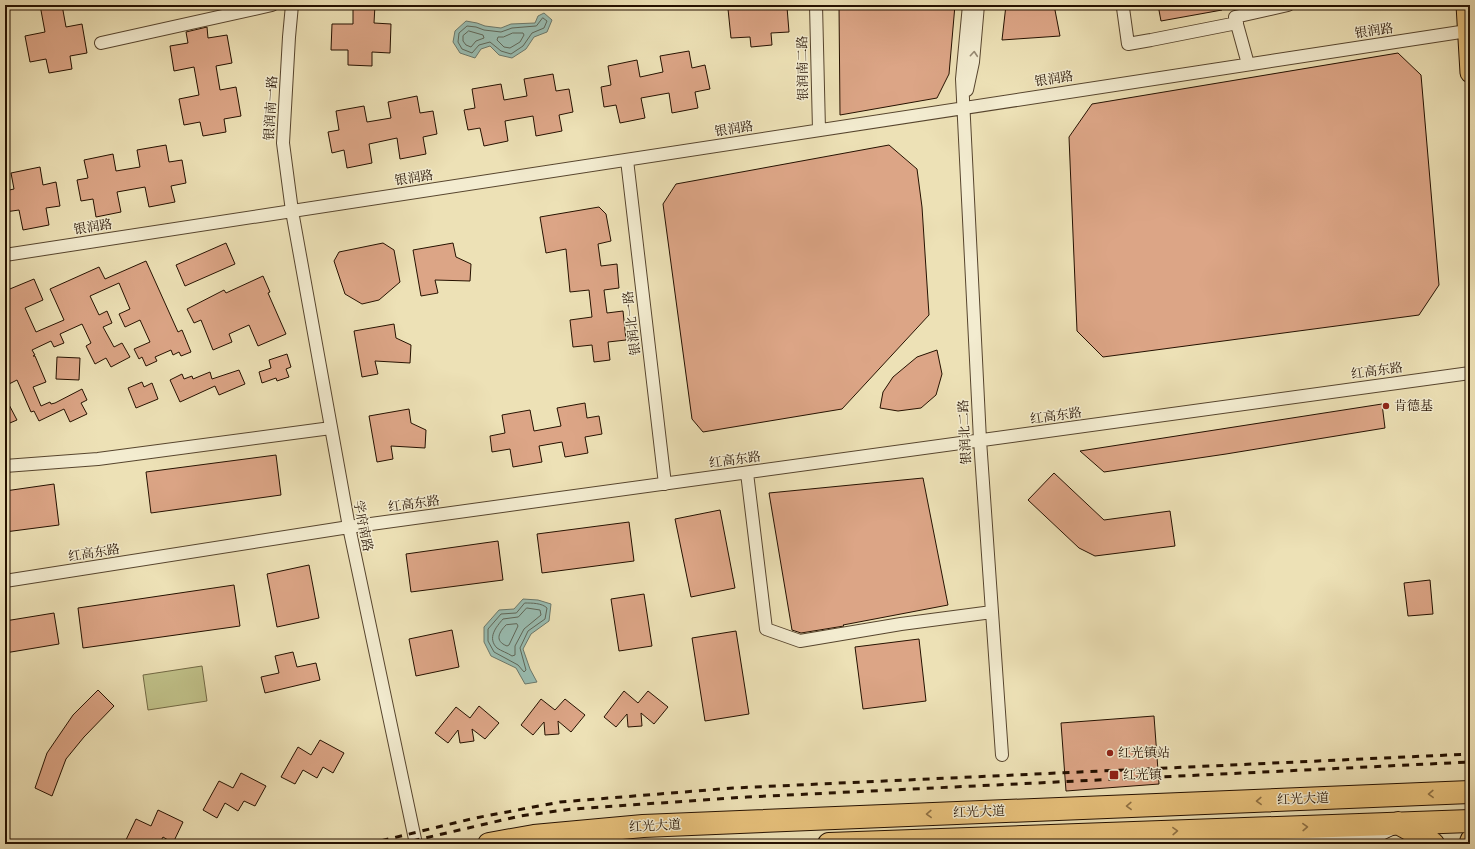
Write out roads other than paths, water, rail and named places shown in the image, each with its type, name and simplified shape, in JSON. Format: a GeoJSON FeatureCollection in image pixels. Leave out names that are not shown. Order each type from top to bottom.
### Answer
{"type":"FeatureCollection","features":[{"type":"Feature","properties":{"kind":"highway","name":"红光大道"},"geometry":{"type":"LineString","coordinates":[[489,844],[534,836],[643,826],[1470,792]]}},
{"type":"Feature","properties":{"kind":"highway","name":"红光大道"},"geometry":{"type":"LineString","coordinates":[[829,844],[1470,821]]}},
{"type":"Feature","properties":{"kind":"highway"},"geometry":{"type":"LineString","coordinates":[[1398,823],[1427,839],[1432,844]]}},
{"type":"Feature","properties":{"kind":"main road"},"geometry":{"type":"LineString","coordinates":[[1466,5],[1470,72]]}},
{"type":"Feature","properties":{"kind":"main road"},"geometry":{"type":"LineString","coordinates":[[1268,844],[1363,840],[1398,823]]}},
{"type":"Feature","properties":{"kind":"main road"},"geometry":{"type":"LineString","coordinates":[[1469,844],[1470,840]]}},
{"type":"Feature","properties":{"kind":"street"},"geometry":{"type":"LineString","coordinates":[[101,43],[272,5]]}},
{"type":"Feature","properties":{"kind":"street","name":"银润南一路"},"geometry":{"type":"LineString","coordinates":[[292,5],[283,142],[292,211]]}},
{"type":"Feature","properties":{"kind":"street","name":"银润南二路"},"geometry":{"type":"LineString","coordinates":[[816,5],[819,130]]}},
{"type":"Feature","properties":{"kind":"street"},"geometry":{"type":"LineString","coordinates":[[964,106],[962,79],[969,5]]}},
{"type":"Feature","properties":{"kind":"street"},"geometry":{"type":"LineString","coordinates":[[964,106],[973,62],[978,5]]}},
{"type":"Feature","properties":{"kind":"street"},"geometry":{"type":"LineString","coordinates":[[1248,64],[1235,17],[1288,5]]}},
{"type":"Feature","properties":{"kind":"street"},"geometry":{"type":"LineString","coordinates":[[1123,8],[1128,44],[1236,23]]}},
{"type":"Feature","properties":{"kind":"street","name":"银润路"},"geometry":{"type":"LineString","coordinates":[[5,255],[626,160],[964,106],[1467,31]]}},
{"type":"Feature","properties":{"kind":"street","name":"银润北二路"},"geometry":{"type":"LineString","coordinates":[[964,106],[980,440],[1002,755]]}},
{"type":"Feature","properties":{"kind":"street","name":"银润北一路"},"geometry":{"type":"LineString","coordinates":[[626,160],[665,484]]}},
{"type":"Feature","properties":{"kind":"street","name":"学府南路"},"geometry":{"type":"LineString","coordinates":[[292,211],[349,527],[416,844]]}},
{"type":"Feature","properties":{"kind":"street","name":"红高东路"},"geometry":{"type":"LineString","coordinates":[[5,581],[349,527],[1470,373]]}},
{"type":"Feature","properties":{"kind":"street"},"geometry":{"type":"LineString","coordinates":[[5,466],[98,459],[331,428]]}},
{"type":"Feature","properties":{"kind":"street"},"geometry":{"type":"LineString","coordinates":[[747,472],[766,629],[800,641],[901,624],[992,612]]}},
{"type":"Feature","properties":{"kind":"water"},"geometry":{"type":"Polygon","coordinates":[[[544,13],[552,20],[547,32],[534,37],[526,49],[512,58],[499,55],[490,46],[481,49],[475,58],[460,53],[453,42],[455,31],[466,21],[501,28],[511,24],[535,23],[538,16],[544,13]]]}},
{"type":"Feature","properties":{"kind":"water"},"geometry":{"type":"Polygon","coordinates":[[[523,599],[538,600],[551,604],[549,621],[531,634],[523,649],[530,669],[537,682],[525,684],[516,668],[491,656],[484,642],[484,627],[499,610],[514,609],[523,599]]]}},
{"type":"Feature","properties":{"kind":"railway"},"geometry":{"type":"LineString","coordinates":[[368,844],[475,818],[560,802],[733,788],[1470,754]]}},
{"type":"Feature","properties":{"kind":"railway"},"geometry":{"type":"LineString","coordinates":[[399,844],[520,816],[572,809],[747,797],[1470,762]]}},
{"type":"Feature","properties":{"kind":"place","name":"肯德基"},"geometry":{"type":"Point","coordinates":[1386,406]}},
{"type":"Feature","properties":{"kind":"place","name":"红光镇站"},"geometry":{"type":"Point","coordinates":[1110,753]}},
{"type":"Feature","properties":{"kind":"place","name":"红光镇"},"geometry":{"type":"Point","coordinates":[1114,775]}}]}
